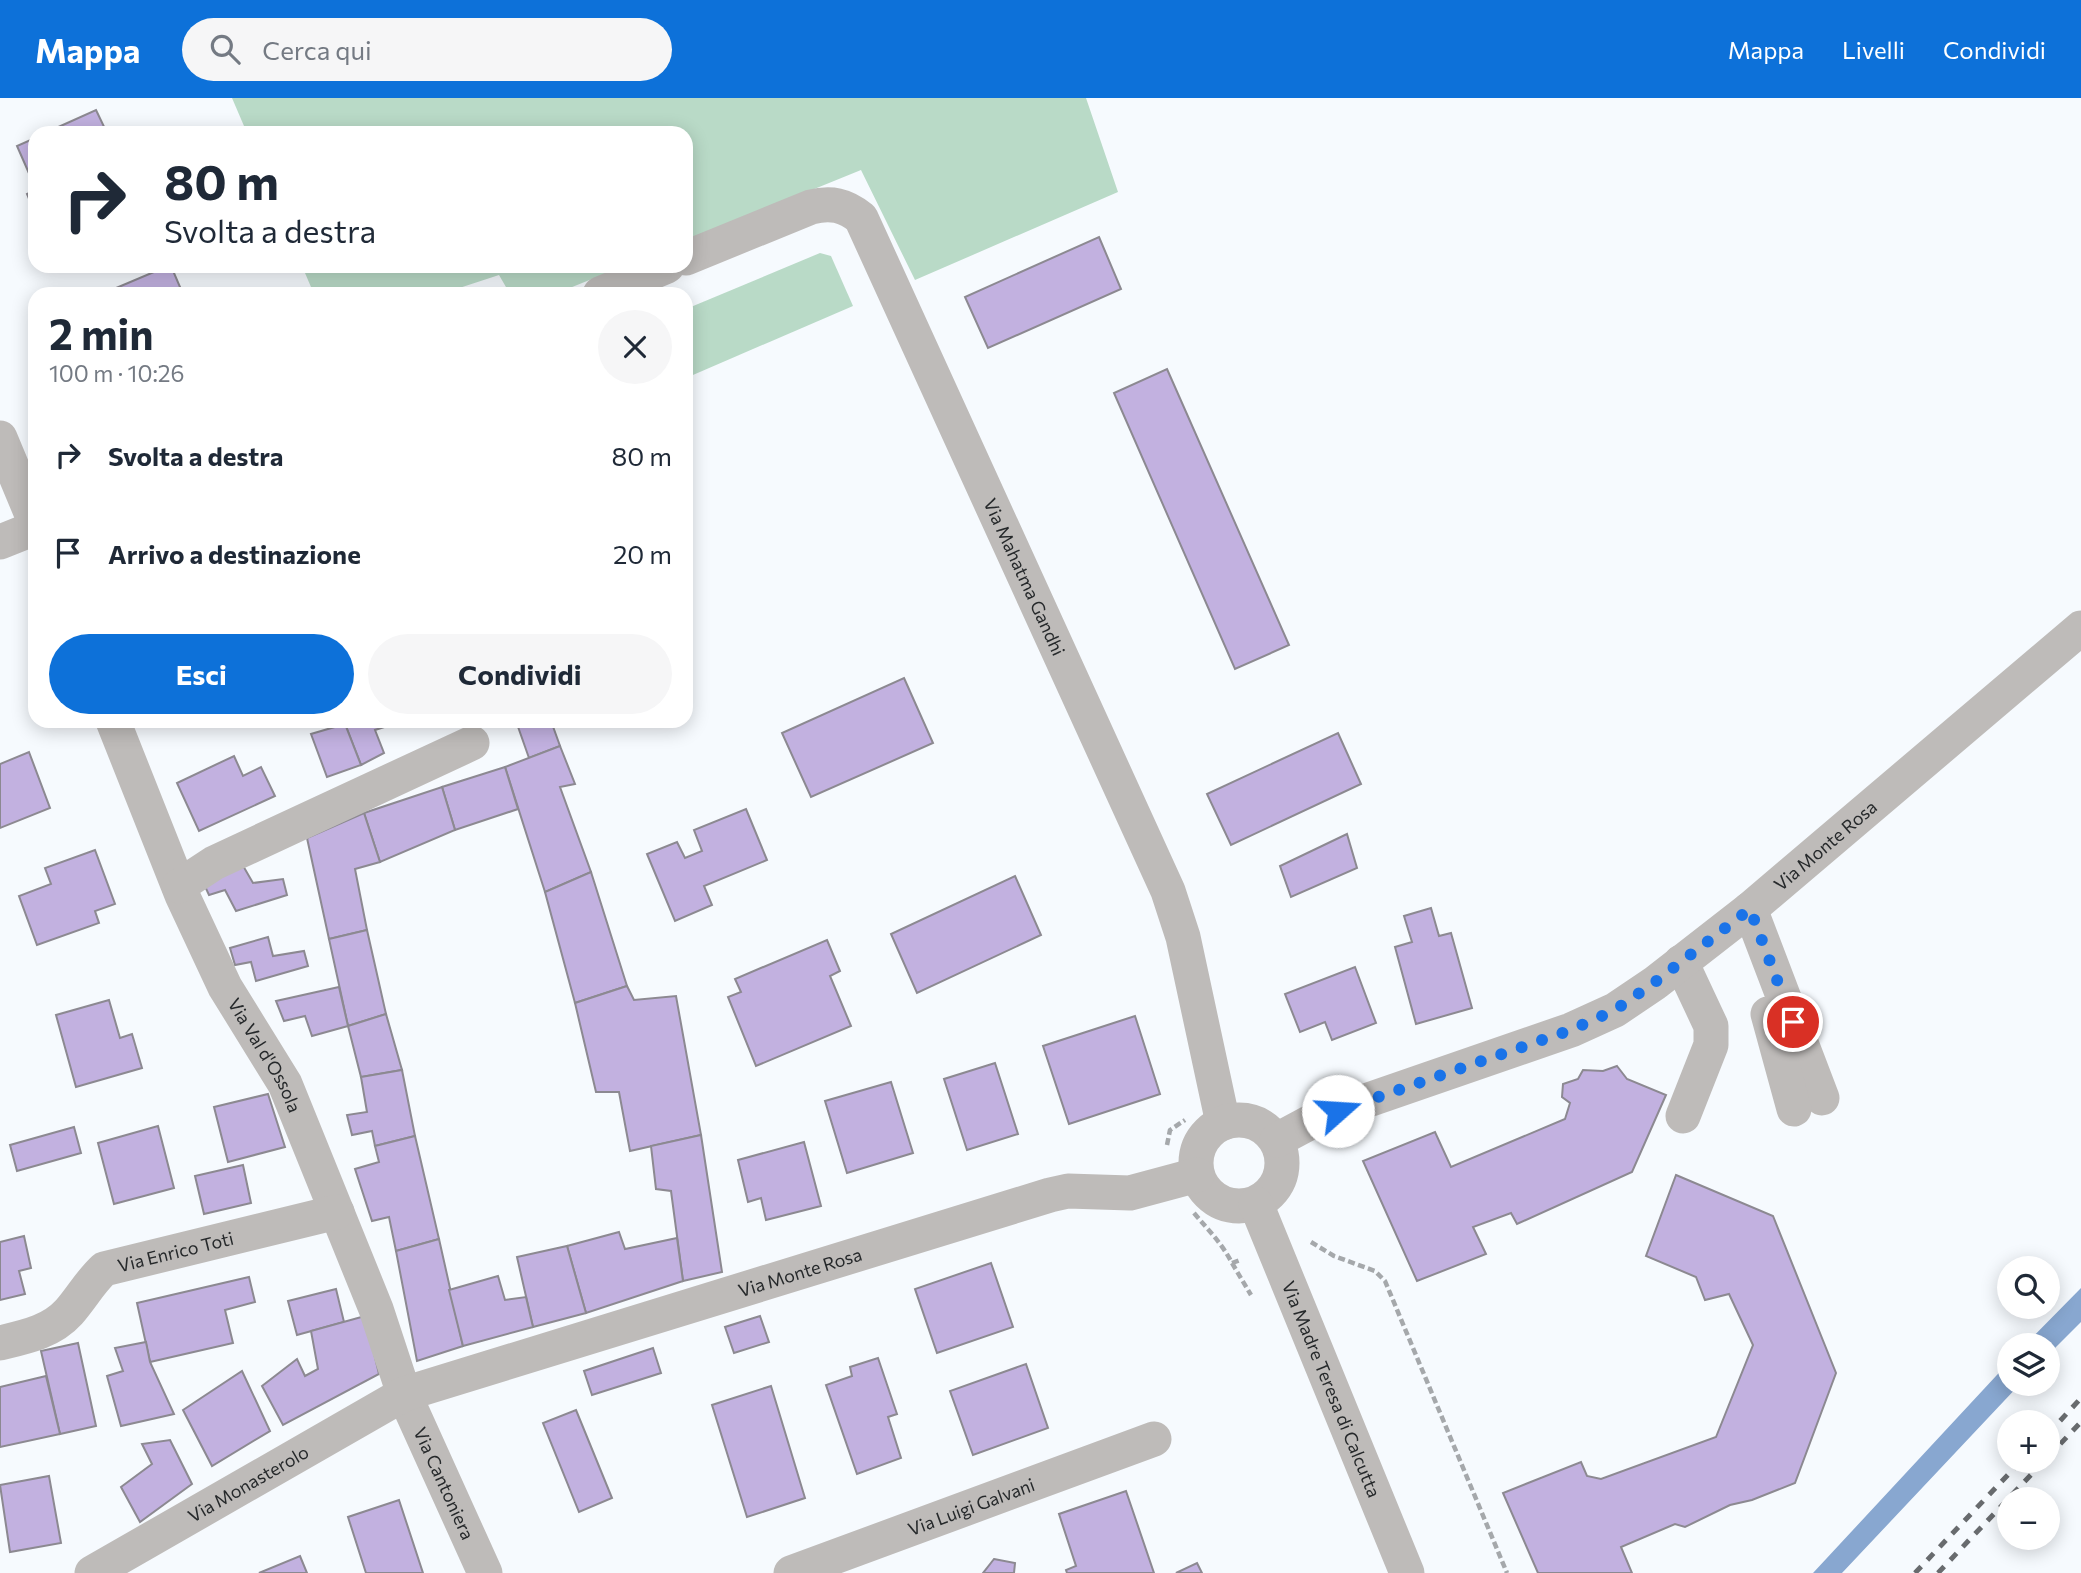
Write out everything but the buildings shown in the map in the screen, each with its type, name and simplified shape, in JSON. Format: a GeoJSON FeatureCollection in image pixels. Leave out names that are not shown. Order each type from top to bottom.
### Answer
{"type":"FeatureCollection","features":[{"type":"Feature","properties":{"kind":"street","name":"Via Mahatma Gandhi"},"geometry":{"type":"LineString","coordinates":[[693,255],[824,203],[838,205],[861,218],[1168,891],[1183,937],[1223,1123]]}},
{"type":"Feature","properties":{"kind":"street"},"geometry":{"type":"LineString","coordinates":[[617,287],[650,273]]}},
{"type":"Feature","properties":{"kind":"street"},"geometry":{"type":"LineString","coordinates":[[0,438],[28,505]]}},
{"type":"Feature","properties":{"kind":"street"},"geometry":{"type":"LineString","coordinates":[[0,542],[28,531]]}},
{"type":"Feature","properties":{"kind":"street","name":"Via Monte Rosa"},"geometry":{"type":"LineString","coordinates":[[1277,1140],[1322,1116],[1571,1030],[1615,1010],[1742,915],[2081,628]]}},
{"type":"Feature","properties":{"kind":"street","name":"Via Val d'Ossola"},"geometry":{"type":"LineString","coordinates":[[116,728],[179,886],[225,987],[285,1084],[376,1309],[404,1394]]}},
{"type":"Feature","properties":{"kind":"street"},"geometry":{"type":"LineString","coordinates":[[179,886],[214,863],[472,743]]}},
{"type":"Feature","properties":{"kind":"street"},"geometry":{"type":"LineString","coordinates":[[1742,915],[1767,1007],[1808,1103]]}},
{"type":"Feature","properties":{"kind":"street"},"geometry":{"type":"LineString","coordinates":[[1681,962],[1711,1026],[1711,1045],[1683,1116]]}},
{"type":"Feature","properties":{"kind":"street"},"geometry":{"type":"LineString","coordinates":[[1235,1119],[1258,1124],[1277,1140],[1282,1154],[1282,1170],[1278,1184],[1256,1204],[1242,1207],[1227,1205],[1214,1199],[1204,1188],[1197,1175],[1198,1150],[1212,1129],[1235,1119]]}},
{"type":"Feature","properties":{"kind":"street","name":"Via Monte Rosa"},"geometry":{"type":"LineString","coordinates":[[404,1394],[1049,1195],[1068,1191],[1130,1194],[1197,1175]]}},
{"type":"Feature","properties":{"kind":"street","name":"Via Madre Teresa di Calcutta"},"geometry":{"type":"LineString","coordinates":[[1256,1204],[1407,1573]]}},
{"type":"Feature","properties":{"kind":"street","name":"Via Enrico Toti"},"geometry":{"type":"LineString","coordinates":[[0,1343],[36,1334],[57,1324],[104,1269],[337,1212]]}},
{"type":"Feature","properties":{"kind":"street","name":"Via Monasterolo"},"geometry":{"type":"LineString","coordinates":[[92,1573],[404,1394]]}},
{"type":"Feature","properties":{"kind":"street","name":"Via Cantoniera"},"geometry":{"type":"LineString","coordinates":[[404,1394],[485,1573]]}},
{"type":"Feature","properties":{"kind":"street","name":"Via Luigi Galvani"},"geometry":{"type":"LineString","coordinates":[[791,1573],[1154,1439]]}},
{"type":"Feature","properties":{"kind":"path"},"geometry":{"type":"LineString","coordinates":[[1166,1152],[1170,1130],[1188,1118]]}},
{"type":"Feature","properties":{"kind":"path"},"geometry":{"type":"LineString","coordinates":[[1192,1211],[1220,1241],[1232,1263],[1294,1240],[1305,1239],[1334,1256],[1375,1271],[1385,1281],[1507,1573]]}},
{"type":"Feature","properties":{"kind":"green space"},"geometry":{"type":"Polygon","coordinates":[[[232,98],[1086,98],[1118,192],[915,280],[861,170],[693,238],[693,126],[244,126],[232,98]]]}},
{"type":"Feature","properties":{"kind":"green space"},"geometry":{"type":"Polygon","coordinates":[[[820,253],[831,256],[853,306],[693,375],[693,306],[820,253]]]}},
{"type":"Feature","properties":{"kind":"green space"},"geometry":{"type":"Polygon","coordinates":[[[305,273],[607,273],[572,287],[506,287],[499,275],[462,287],[311,287],[305,273]]]}},
{"type":"Feature","properties":{"kind":"water"},"geometry":{"type":"Polygon","coordinates":[[[2081,1288],[2081,1322],[2060,1343],[2060,1333],[2037,1333],[2051,1319],[2060,1319],[2060,1309],[2081,1288]]]}},
{"type":"Feature","properties":{"kind":"water"},"geometry":{"type":"Polygon","coordinates":[[[1997,1375],[1997,1396],[2009,1396],[1842,1573],[1813,1573],[1997,1375]]]}},
{"type":"Feature","properties":{"kind":"railway"},"geometry":{"type":"LineString","coordinates":[[2060,1421],[2081,1398]]}},
{"type":"Feature","properties":{"kind":"railway"},"geometry":{"type":"LineString","coordinates":[[2060,1444],[2081,1422]]}},
{"type":"Feature","properties":{"kind":"railway"},"geometry":{"type":"LineString","coordinates":[[1915,1573],[2010,1473]]}},
{"type":"Feature","properties":{"kind":"railway"},"geometry":{"type":"LineString","coordinates":[[1938,1573],[2033,1473]]}},
{"type":"Feature","properties":{"kind":"route"},"geometry":{"type":"LineString","coordinates":[[1338,1111],[1571,1030],[1615,1010],[1750,909],[1793,1022]]}}]}
